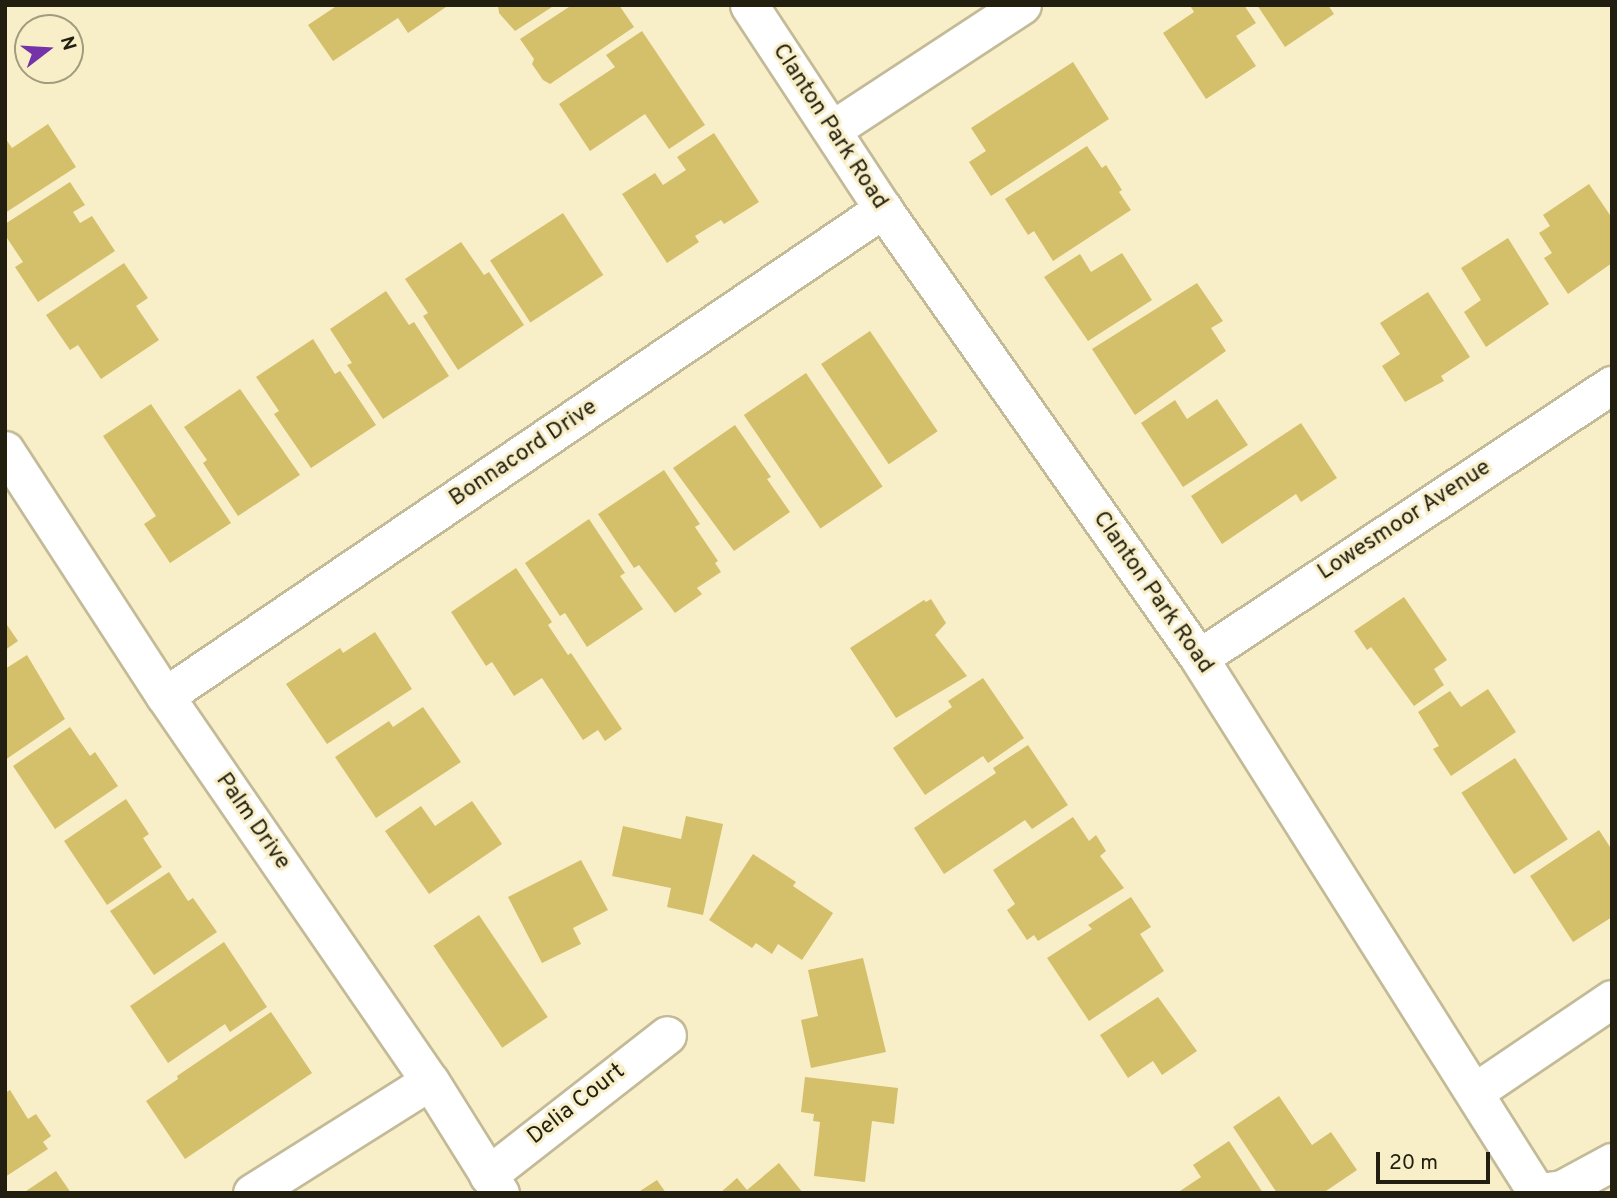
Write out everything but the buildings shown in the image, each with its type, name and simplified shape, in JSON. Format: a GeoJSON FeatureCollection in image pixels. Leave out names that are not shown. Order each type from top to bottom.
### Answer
{"type":"FeatureCollection","features":[{"type":"Feature","properties":{"kind":"street","name":"Clanton Park Road"},"geometry":{"type":"LineString","coordinates":[[749,5],[883,209],[1199,658],[1476,1091],[1536,1192]]}},
{"type":"Feature","properties":{"kind":"street"},"geometry":{"type":"LineString","coordinates":[[832,129],[1023,5]]}},
{"type":"Feature","properties":{"kind":"street","name":"Bonnacord Drive"},"geometry":{"type":"LineString","coordinates":[[164,696],[883,209]]}},
{"type":"Feature","properties":{"kind":"street","name":"Lowesmoor Avenue"},"geometry":{"type":"LineString","coordinates":[[1199,658],[1612,385]]}},
{"type":"Feature","properties":{"kind":"street","name":"Palm Drive"},"geometry":{"type":"LineString","coordinates":[[5,450],[164,696],[430,1081],[494,1184]]}},
{"type":"Feature","properties":{"kind":"street"},"geometry":{"type":"LineString","coordinates":[[1476,1091],[1612,999]]}},
{"type":"Feature","properties":{"kind":"street","name":"Delia Court"},"geometry":{"type":"LineString","coordinates":[[494,1184],[667,1035]]}},
{"type":"Feature","properties":{"kind":"street"},"geometry":{"type":"LineString","coordinates":[[252,1193],[430,1081]]}},
{"type":"Feature","properties":{"kind":"street"},"geometry":{"type":"LineString","coordinates":[[1536,1192],[1562,1189],[1612,1162]]}}]}
